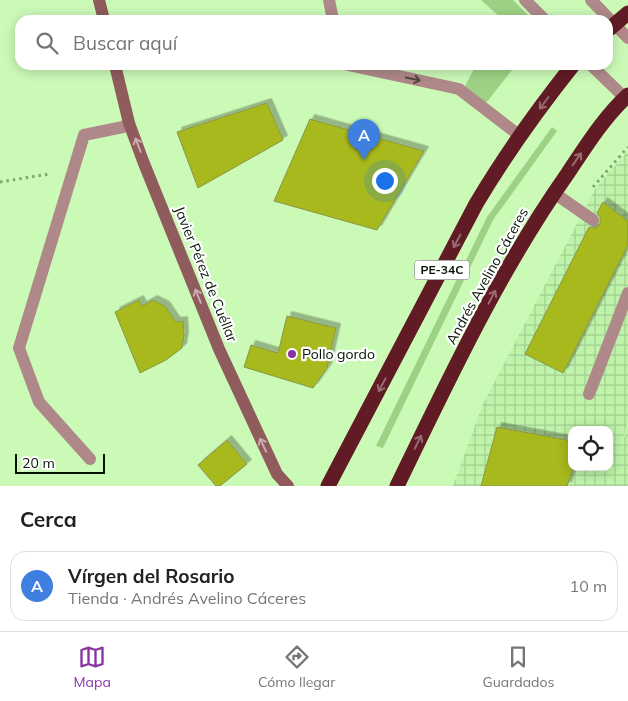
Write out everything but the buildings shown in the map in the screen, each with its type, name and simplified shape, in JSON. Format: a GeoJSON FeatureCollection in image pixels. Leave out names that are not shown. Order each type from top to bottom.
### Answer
{"type":"FeatureCollection","features":[{"type":"Feature","properties":{"kind":"highway"},"geometry":{"type":"LineString","coordinates":[[613,25],[628,13]]}},
{"type":"Feature","properties":{"kind":"highway","name":"PE-34C"},"geometry":{"type":"LineString","coordinates":[[328,486],[476,204],[520,136],[570,70]]}},
{"type":"Feature","properties":{"kind":"highway","name":"Andrés Avelino Cáceres"},"geometry":{"type":"LineString","coordinates":[[397,486],[490,301],[519,248],[599,128],[626,96]]}},
{"type":"Feature","properties":{"kind":"street"},"geometry":{"type":"LineString","coordinates":[[99,0],[103,15]]}},
{"type":"Feature","properties":{"kind":"street"},"geometry":{"type":"LineString","coordinates":[[329,0],[332,15]]}},
{"type":"Feature","properties":{"kind":"street"},"geometry":{"type":"LineString","coordinates":[[525,0],[540,15]]}},
{"type":"Feature","properties":{"kind":"street"},"geometry":{"type":"LineString","coordinates":[[590,0],[602,15]]}},
{"type":"Feature","properties":{"kind":"street"},"geometry":{"type":"LineString","coordinates":[[613,28],[628,38]]}},
{"type":"Feature","properties":{"kind":"street","name":"Javier Pérez de Cuéllar"},"geometry":{"type":"LineString","coordinates":[[116,70],[129,123],[219,348],[277,474],[288,486]]}},
{"type":"Feature","properties":{"kind":"street"},"geometry":{"type":"LineString","coordinates":[[371,70],[459,89],[520,136]]}},
{"type":"Feature","properties":{"kind":"street"},"geometry":{"type":"LineString","coordinates":[[597,70],[626,96]]}},
{"type":"Feature","properties":{"kind":"street"},"geometry":{"type":"LineString","coordinates":[[90,459],[39,402],[19,348],[84,135],[123,127],[129,123]]}},
{"type":"Feature","properties":{"kind":"street"},"geometry":{"type":"LineString","coordinates":[[554,193],[593,220]]}},
{"type":"Feature","properties":{"kind":"street"},"geometry":{"type":"LineString","coordinates":[[589,394],[628,293]]}},
{"type":"Feature","properties":{"kind":"path"},"geometry":{"type":"LineString","coordinates":[[593,187],[628,147]]}},
{"type":"Feature","properties":{"kind":"path"},"geometry":{"type":"LineString","coordinates":[[0,182],[73,170]]}},
{"type":"Feature","properties":{"kind":"shaded area"},"geometry":{"type":"Polygon","coordinates":[[[481,0],[513,0],[528,15],[498,15],[481,0]]]}},
{"type":"Feature","properties":{"kind":"shaded area"},"geometry":{"type":"Polygon","coordinates":[[[473,70],[512,70],[486,103],[465,86],[473,70]]]}},
{"type":"Feature","properties":{"kind":"shaded area"},"geometry":{"type":"Polygon","coordinates":[[[552,127],[557,131],[493,220],[383,448],[376,446],[487,217],[552,127]]]}},
{"type":"Feature","properties":{"kind":"shaded area"},"geometry":{"type":"Polygon","coordinates":[[[628,151],[628,420],[617,463],[628,425],[628,486],[453,486],[483,404],[595,189],[628,151]]]}},
{"type":"Feature","properties":{"kind":"place","name":"Vírgen del Rosario"},"geometry":{"type":"Point","coordinates":[364,160]}},
{"type":"Feature","properties":{"kind":"place","name":"Pollo gordo"},"geometry":{"type":"Point","coordinates":[292,354]}}]}
